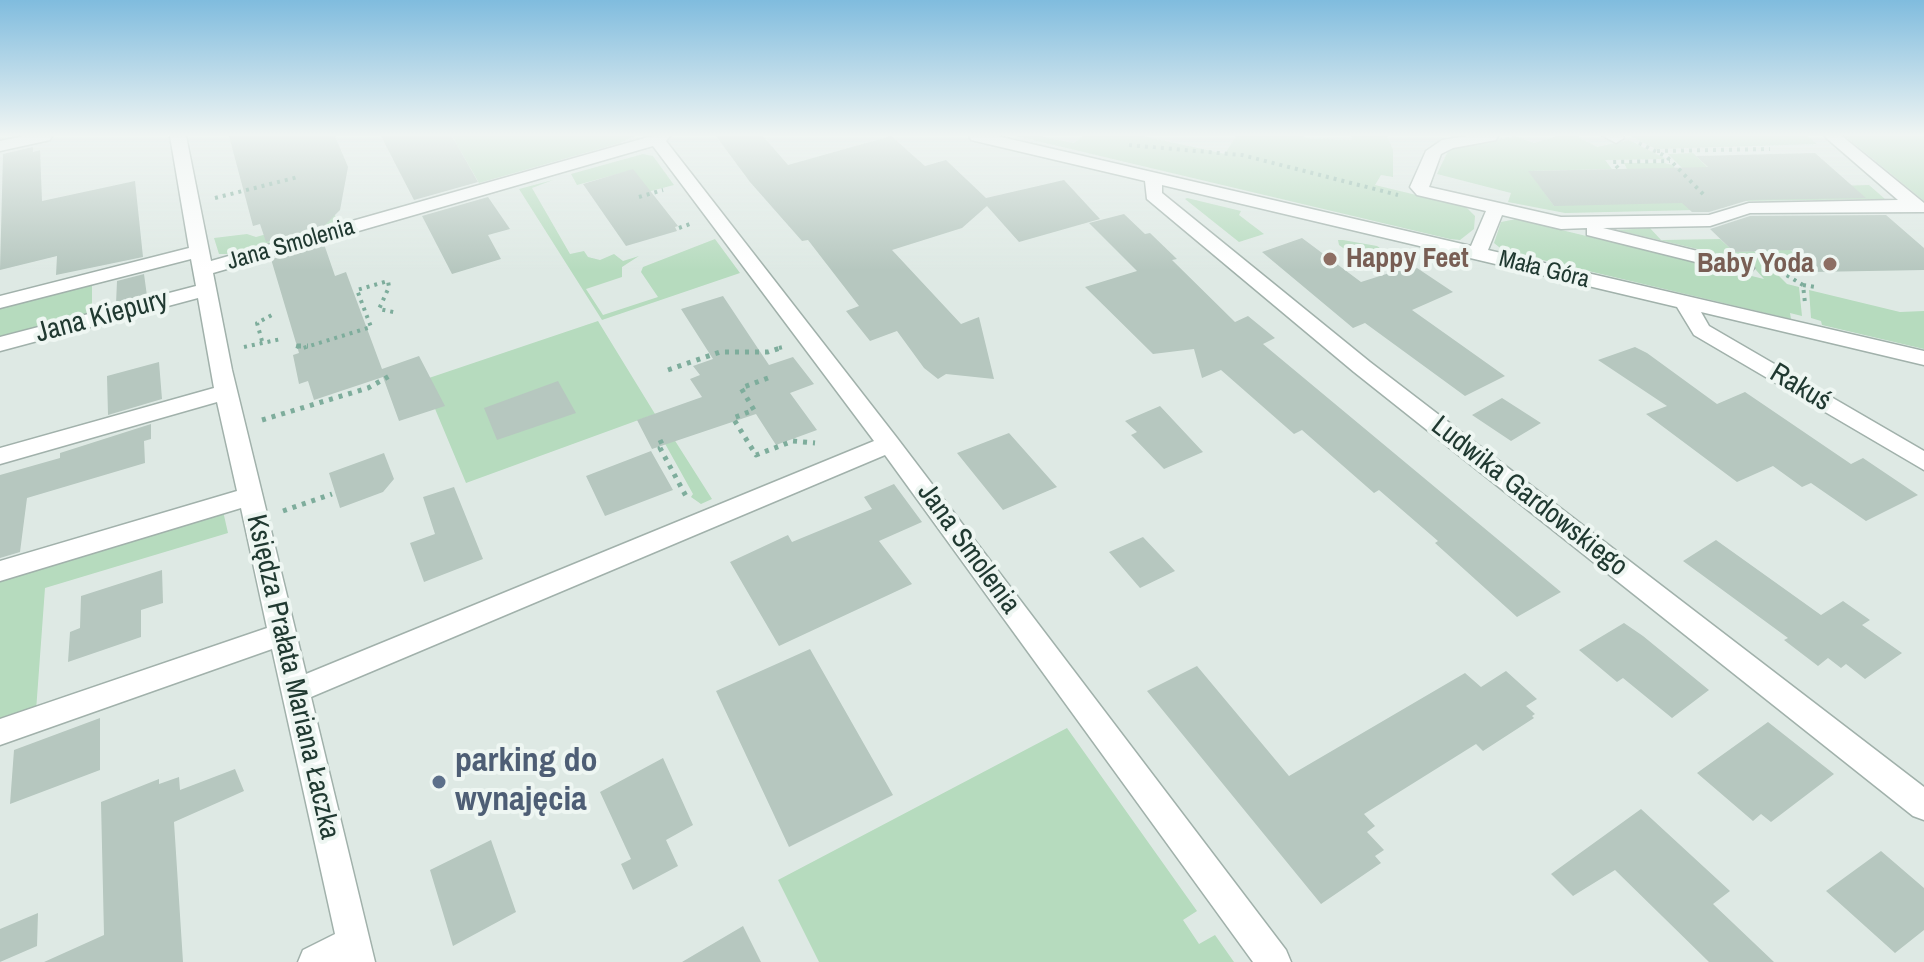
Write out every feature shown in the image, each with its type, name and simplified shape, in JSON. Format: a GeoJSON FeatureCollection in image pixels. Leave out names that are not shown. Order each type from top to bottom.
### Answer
{"type":"FeatureCollection","features":[{"type":"Feature","properties":{"kind":"street","name":"Księdza Prałata Mariana Łaczka"},"geometry":{"type":"LineString","coordinates":[[186,181],[227,392],[356,953]]}},
{"type":"Feature","properties":{"kind":"street","name":"Jana Smolenia"},"geometry":{"type":"LineString","coordinates":[[201,271],[512,181]]}},
{"type":"Feature","properties":{"kind":"street","name":"Jana Smolenia"},"geometry":{"type":"LineString","coordinates":[[692,181],[1274,962]]}},
{"type":"Feature","properties":{"kind":"street","name":"Ludwika Gardowskiego"},"geometry":{"type":"LineString","coordinates":[[1154,181],[1153,195],[1362,367],[1924,806]]}},
{"type":"Feature","properties":{"kind":"street","name":"Mała Góra"},"geometry":{"type":"LineString","coordinates":[[1171,181],[1924,358]]}},
{"type":"Feature","properties":{"kind":"street"},"geometry":{"type":"LineString","coordinates":[[1422,181],[1419,187],[1423,191],[1744,268]]}},
{"type":"Feature","properties":{"kind":"street"},"geometry":{"type":"LineString","coordinates":[[1886,181],[1919,208]]}},
{"type":"Feature","properties":{"kind":"street"},"geometry":{"type":"LineString","coordinates":[[1477,253],[1496,208]]}},
{"type":"Feature","properties":{"kind":"street"},"geometry":{"type":"LineString","coordinates":[[1561,223],[1710,220],[1749,208],[1919,208]]}},
{"type":"Feature","properties":{"kind":"street","name":"Jana Kiepury"},"geometry":{"type":"LineString","coordinates":[[0,302],[201,271]]}},
{"type":"Feature","properties":{"kind":"street","name":"Jana Kiepury"},"geometry":{"type":"LineString","coordinates":[[0,344],[201,271]]}},
{"type":"Feature","properties":{"kind":"street","name":"Rakuś"},"geometry":{"type":"LineString","coordinates":[[1686,304],[1701,330],[1924,462]]}},
{"type":"Feature","properties":{"kind":"street"},"geometry":{"type":"LineString","coordinates":[[0,456],[227,392]]}},
{"type":"Feature","properties":{"kind":"street"},"geometry":{"type":"LineString","coordinates":[[296,691],[889,444]]}},
{"type":"Feature","properties":{"kind":"street"},"geometry":{"type":"LineString","coordinates":[[0,571],[251,496]]}},
{"type":"Feature","properties":{"kind":"street"},"geometry":{"type":"LineString","coordinates":[[0,732],[282,634]]}},
{"type":"Feature","properties":{"kind":"street"},"geometry":{"type":"LineString","coordinates":[[315,962],[356,953]]}},
{"type":"Feature","properties":{"kind":"path"},"geometry":{"type":"LineString","coordinates":[[207,198],[281,181]]}},
{"type":"Feature","properties":{"kind":"path"},"geometry":{"type":"LineString","coordinates":[[1343,181],[1410,198]]}},
{"type":"Feature","properties":{"kind":"path"},"geometry":{"type":"LineString","coordinates":[[639,197],[652,194]]}},
{"type":"Feature","properties":{"kind":"path"},"geometry":{"type":"LineString","coordinates":[[296,346],[303,348],[371,327],[357,290],[388,281],[389,287],[379,309]]}},
{"type":"Feature","properties":{"kind":"path"},"geometry":{"type":"LineString","coordinates":[[1803,285],[1815,287]]}},
{"type":"Feature","properties":{"kind":"path"},"geometry":{"type":"LineString","coordinates":[[366,313],[379,309],[398,313]]}},
{"type":"Feature","properties":{"kind":"path"},"geometry":{"type":"LineString","coordinates":[[262,341],[257,323],[272,315]]}},
{"type":"Feature","properties":{"kind":"path"},"geometry":{"type":"LineString","coordinates":[[249,345],[281,339]]}},
{"type":"Feature","properties":{"kind":"path"},"geometry":{"type":"LineString","coordinates":[[668,370],[720,352],[768,352],[792,344]]}},
{"type":"Feature","properties":{"kind":"path"},"geometry":{"type":"LineString","coordinates":[[262,420],[368,388],[393,374]]}},
{"type":"Feature","properties":{"kind":"path"},"geometry":{"type":"LineString","coordinates":[[768,378],[741,388],[754,410],[733,418],[756,455],[793,441],[823,444]]}},
{"type":"Feature","properties":{"kind":"path"},"geometry":{"type":"LineString","coordinates":[[660,440],[663,446],[660,448],[693,507]]}},
{"type":"Feature","properties":{"kind":"path"},"geometry":{"type":"LineString","coordinates":[[284,511],[332,494]]}},
{"type":"Feature","properties":{"kind":"green space"},"geometry":{"type":"Polygon","coordinates":[[[551,181],[532,188],[570,254],[584,251],[588,257],[600,260],[614,254],[623,261],[639,256],[622,267],[622,277],[586,289],[603,315],[658,297],[641,272],[643,267],[715,239],[740,273],[602,320],[519,189],[551,181]]]}},
{"type":"Feature","properties":{"kind":"green space"},"geometry":{"type":"Polygon","coordinates":[[[639,181],[671,181],[674,185],[647,192],[639,181]]]}},
{"type":"Feature","properties":{"kind":"green space"},"geometry":{"type":"Polygon","coordinates":[[[1205,181],[1377,181],[1375,185],[1466,207],[1475,216],[1474,229],[1460,240],[1205,181]]]}},
{"type":"Feature","properties":{"kind":"green space"},"geometry":{"type":"Polygon","coordinates":[[[1464,181],[1536,181],[1554,206],[1604,181],[1687,181],[1710,205],[1696,210],[1565,213],[1508,202],[1511,193],[1464,181]]]}},
{"type":"Feature","properties":{"kind":"green space"},"geometry":{"type":"Polygon","coordinates":[[[1695,181],[1721,181],[1729,189],[1869,185],[1885,199],[1741,201],[1722,208],[1695,181]]]}},
{"type":"Feature","properties":{"kind":"green space"},"geometry":{"type":"Polygon","coordinates":[[[1900,181],[1924,181],[1924,201],[1900,181]]]}},
{"type":"Feature","properties":{"kind":"green space"},"geometry":{"type":"Polygon","coordinates":[[[1187,198],[1241,211],[1239,215],[1264,234],[1239,242],[1187,198]]]}},
{"type":"Feature","properties":{"kind":"green space"},"geometry":{"type":"Polygon","coordinates":[[[335,215],[338,224],[230,254],[219,254],[214,238],[247,234],[256,237],[335,215]]]}},
{"type":"Feature","properties":{"kind":"green space"},"geometry":{"type":"Polygon","coordinates":[[[1516,219],[1764,279],[1748,261],[1617,230],[1650,228],[1661,240],[1720,239],[1734,252],[1754,251],[1787,284],[1799,287],[1802,316],[1790,313],[1791,319],[1504,251],[1494,243],[1501,222],[1516,219]]]}},
{"type":"Feature","properties":{"kind":"green space"},"geometry":{"type":"Polygon","coordinates":[[[1774,233],[1812,272],[1784,272],[1747,235],[1774,233]]]}},
{"type":"Feature","properties":{"kind":"green space"},"geometry":{"type":"Polygon","coordinates":[[[1338,240],[1377,246],[1401,263],[1377,272],[1339,245],[1338,240]]]}},
{"type":"Feature","properties":{"kind":"green space"},"geometry":{"type":"Polygon","coordinates":[[[92,284],[92,313],[0,337],[0,308],[92,284]]]}},
{"type":"Feature","properties":{"kind":"green space"},"geometry":{"type":"Polygon","coordinates":[[[1809,290],[1900,312],[1924,311],[1924,349],[1822,325],[1821,321],[1811,318],[1809,290]]]}},
{"type":"Feature","properties":{"kind":"green space"},"geometry":{"type":"Polygon","coordinates":[[[598,321],[655,414],[466,483],[423,380],[598,321]]]}},
{"type":"Feature","properties":{"kind":"green space"},"geometry":{"type":"Polygon","coordinates":[[[672,436],[712,499],[701,504],[691,497],[693,494],[663,440],[672,436]]]}},
{"type":"Feature","properties":{"kind":"green space"},"geometry":{"type":"Polygon","coordinates":[[[223,511],[228,533],[45,588],[36,711],[0,723],[0,578],[223,511]]]}},
{"type":"Feature","properties":{"kind":"green space"},"geometry":{"type":"Polygon","coordinates":[[[1067,728],[1197,911],[1183,920],[1199,944],[1215,935],[1234,962],[819,962],[778,880],[1067,728]]]}},
{"type":"Feature","properties":{"kind":"building"},"geometry":{"type":"Polygon","coordinates":[[[2,181],[41,181],[42,201],[135,181],[143,257],[56,275],[57,256],[0,270],[2,181]]]}},
{"type":"Feature","properties":{"kind":"building"},"geometry":{"type":"Polygon","coordinates":[[[241,181],[345,181],[340,210],[324,226],[266,242],[260,224],[253,226],[241,181]]]}},
{"type":"Feature","properties":{"kind":"building"},"geometry":{"type":"Polygon","coordinates":[[[404,181],[478,182],[414,200],[404,181]]]}},
{"type":"Feature","properties":{"kind":"building"},"geometry":{"type":"Polygon","coordinates":[[[593,181],[642,181],[678,226],[675,227],[677,231],[626,246],[583,184],[593,181]]]}},
{"type":"Feature","properties":{"kind":"building"},"geometry":{"type":"Polygon","coordinates":[[[968,181],[986,198],[1065,181],[1100,219],[1019,242],[987,206],[962,228],[892,250],[961,324],[979,317],[994,379],[946,374],[938,379],[924,368],[897,331],[870,341],[846,311],[859,306],[808,240],[802,241],[750,182],[968,181]]]}},
{"type":"Feature","properties":{"kind":"building"},"geometry":{"type":"Polygon","coordinates":[[[1535,181],[1847,181],[1866,198],[1749,200],[1709,212],[1692,212],[1682,203],[1554,206],[1535,181]]]}},
{"type":"Feature","properties":{"kind":"building"},"geometry":{"type":"Polygon","coordinates":[[[488,197],[510,229],[488,235],[501,259],[452,274],[422,216],[488,197]]]}},
{"type":"Feature","properties":{"kind":"building"},"geometry":{"type":"Polygon","coordinates":[[[1124,214],[1177,259],[1172,260],[1235,322],[1248,316],[1275,338],[1263,344],[1561,592],[1517,617],[1435,543],[1438,541],[1379,490],[1374,493],[1302,430],[1294,434],[1221,370],[1202,378],[1194,349],[1153,354],[1085,287],[1137,271],[1089,223],[1124,214]]]}},
{"type":"Feature","properties":{"kind":"building"},"geometry":{"type":"Polygon","coordinates":[[[1886,215],[1924,248],[1924,270],[1812,272],[1791,250],[1734,252],[1710,229],[1750,216],[1886,215]]]}},
{"type":"Feature","properties":{"kind":"building"},"geometry":{"type":"Polygon","coordinates":[[[1302,238],[1361,282],[1399,270],[1405,274],[1417,268],[1453,292],[1412,310],[1505,376],[1465,396],[1365,323],[1353,328],[1262,252],[1302,238]]]}},
{"type":"Feature","properties":{"kind":"building"},"geometry":{"type":"Polygon","coordinates":[[[324,244],[335,276],[346,272],[382,369],[419,356],[445,406],[399,421],[383,377],[314,400],[308,381],[299,384],[293,355],[299,353],[271,259],[324,244]]]}},
{"type":"Feature","properties":{"kind":"building"},"geometry":{"type":"Polygon","coordinates":[[[144,274],[147,296],[116,304],[117,281],[144,274]]]}},
{"type":"Feature","properties":{"kind":"building"},"geometry":{"type":"Polygon","coordinates":[[[723,296],[769,365],[793,357],[814,384],[790,393],[817,430],[776,445],[756,414],[652,449],[637,420],[702,397],[690,379],[700,375],[693,366],[713,359],[681,309],[723,296]]]}},
{"type":"Feature","properties":{"kind":"building"},"geometry":{"type":"Polygon","coordinates":[[[1635,347],[1717,404],[1745,392],[1851,464],[1863,458],[1918,495],[1866,521],[1811,483],[1802,487],[1773,466],[1737,482],[1646,414],[1667,406],[1598,360],[1635,347]]]}},
{"type":"Feature","properties":{"kind":"building"},"geometry":{"type":"Polygon","coordinates":[[[159,362],[162,399],[108,415],[107,376],[159,362]]]}},
{"type":"Feature","properties":{"kind":"building"},"geometry":{"type":"Polygon","coordinates":[[[558,381],[576,413],[497,440],[484,408],[558,381]]]}},
{"type":"Feature","properties":{"kind":"building"},"geometry":{"type":"Polygon","coordinates":[[[1502,398],[1541,423],[1511,441],[1472,415],[1502,398]]]}},
{"type":"Feature","properties":{"kind":"building"},"geometry":{"type":"Polygon","coordinates":[[[1160,406],[1203,452],[1164,469],[1131,435],[1137,432],[1125,421],[1160,406]]]}},
{"type":"Feature","properties":{"kind":"building"},"geometry":{"type":"Polygon","coordinates":[[[151,424],[151,439],[144,441],[145,463],[27,498],[20,552],[0,558],[0,475],[60,458],[60,453],[151,424]]]}},
{"type":"Feature","properties":{"kind":"building"},"geometry":{"type":"Polygon","coordinates":[[[1009,433],[1057,487],[1003,510],[957,453],[1009,433]]]}},
{"type":"Feature","properties":{"kind":"building"},"geometry":{"type":"Polygon","coordinates":[[[651,451],[673,490],[605,516],[586,476],[651,451]]]}},
{"type":"Feature","properties":{"kind":"building"},"geometry":{"type":"Polygon","coordinates":[[[384,453],[394,479],[383,492],[340,508],[329,473],[384,453]]]}},
{"type":"Feature","properties":{"kind":"building"},"geometry":{"type":"Polygon","coordinates":[[[894,484],[922,522],[879,541],[912,584],[779,646],[730,562],[788,535],[792,542],[872,509],[864,497],[894,484]]]}},
{"type":"Feature","properties":{"kind":"building"},"geometry":{"type":"Polygon","coordinates":[[[454,487],[483,559],[424,582],[410,543],[435,534],[423,497],[454,487]]]}},
{"type":"Feature","properties":{"kind":"building"},"geometry":{"type":"Polygon","coordinates":[[[1143,537],[1175,571],[1140,588],[1109,552],[1143,537]]]}},
{"type":"Feature","properties":{"kind":"building"},"geometry":{"type":"Polygon","coordinates":[[[1716,540],[1821,615],[1843,601],[1870,620],[1862,625],[1902,653],[1865,679],[1846,664],[1841,668],[1828,658],[1818,666],[1784,640],[1788,638],[1683,561],[1716,540]]]}},
{"type":"Feature","properties":{"kind":"building"},"geometry":{"type":"Polygon","coordinates":[[[162,570],[163,603],[141,610],[141,637],[68,662],[70,632],[80,628],[81,596],[162,570]]]}},
{"type":"Feature","properties":{"kind":"building"},"geometry":{"type":"Polygon","coordinates":[[[1624,623],[1709,690],[1672,718],[1623,678],[1617,682],[1579,650],[1624,623]]]}},
{"type":"Feature","properties":{"kind":"building"},"geometry":{"type":"Polygon","coordinates":[[[810,649],[893,795],[789,847],[716,691],[810,649]]]}},
{"type":"Feature","properties":{"kind":"building"},"geometry":{"type":"Polygon","coordinates":[[[1197,666],[1289,776],[1465,673],[1481,687],[1506,671],[1537,699],[1526,706],[1535,714],[1532,716],[1534,718],[1483,751],[1476,744],[1364,814],[1375,826],[1367,832],[1384,850],[1375,856],[1381,863],[1321,904],[1147,691],[1197,666]]]}},
{"type":"Feature","properties":{"kind":"building"},"geometry":{"type":"Polygon","coordinates":[[[100,718],[100,770],[10,804],[14,750],[100,718]]]}},
{"type":"Feature","properties":{"kind":"building"},"geometry":{"type":"Polygon","coordinates":[[[1768,722],[1834,774],[1771,822],[1761,814],[1753,821],[1697,773],[1768,722]]]}},
{"type":"Feature","properties":{"kind":"building"},"geometry":{"type":"Polygon","coordinates":[[[663,758],[693,825],[666,840],[678,866],[633,890],[621,864],[631,859],[600,792],[663,758]]]}},
{"type":"Feature","properties":{"kind":"building"},"geometry":{"type":"Polygon","coordinates":[[[235,769],[244,791],[174,822],[183,962],[44,962],[104,935],[101,802],[159,779],[159,784],[179,777],[180,790],[235,769]]]}},
{"type":"Feature","properties":{"kind":"building"},"geometry":{"type":"Polygon","coordinates":[[[1641,809],[1730,891],[1713,904],[1774,962],[1709,962],[1615,870],[1573,896],[1551,874],[1641,809]]]}},
{"type":"Feature","properties":{"kind":"building"},"geometry":{"type":"Polygon","coordinates":[[[491,840],[516,912],[453,946],[430,870],[491,840]]]}},
{"type":"Feature","properties":{"kind":"building"},"geometry":{"type":"Polygon","coordinates":[[[1881,851],[1924,888],[1924,930],[1895,953],[1826,891],[1881,851]]]}},
{"type":"Feature","properties":{"kind":"building"},"geometry":{"type":"Polygon","coordinates":[[[38,913],[37,946],[0,962],[0,929],[38,913]]]}},
{"type":"Feature","properties":{"kind":"building"},"geometry":{"type":"Polygon","coordinates":[[[743,926],[761,962],[682,962],[743,926]]]}},
{"type":"Feature","properties":{"kind":"place","name":"Happy Feet"},"geometry":{"type":"Point","coordinates":[1330,259]}},
{"type":"Feature","properties":{"kind":"place","name":"Baby Yoda"},"geometry":{"type":"Point","coordinates":[1830,264]}},
{"type":"Feature","properties":{"kind":"place","name":"parking do wynajęcia"},"geometry":{"type":"Point","coordinates":[439,782]}}]}
